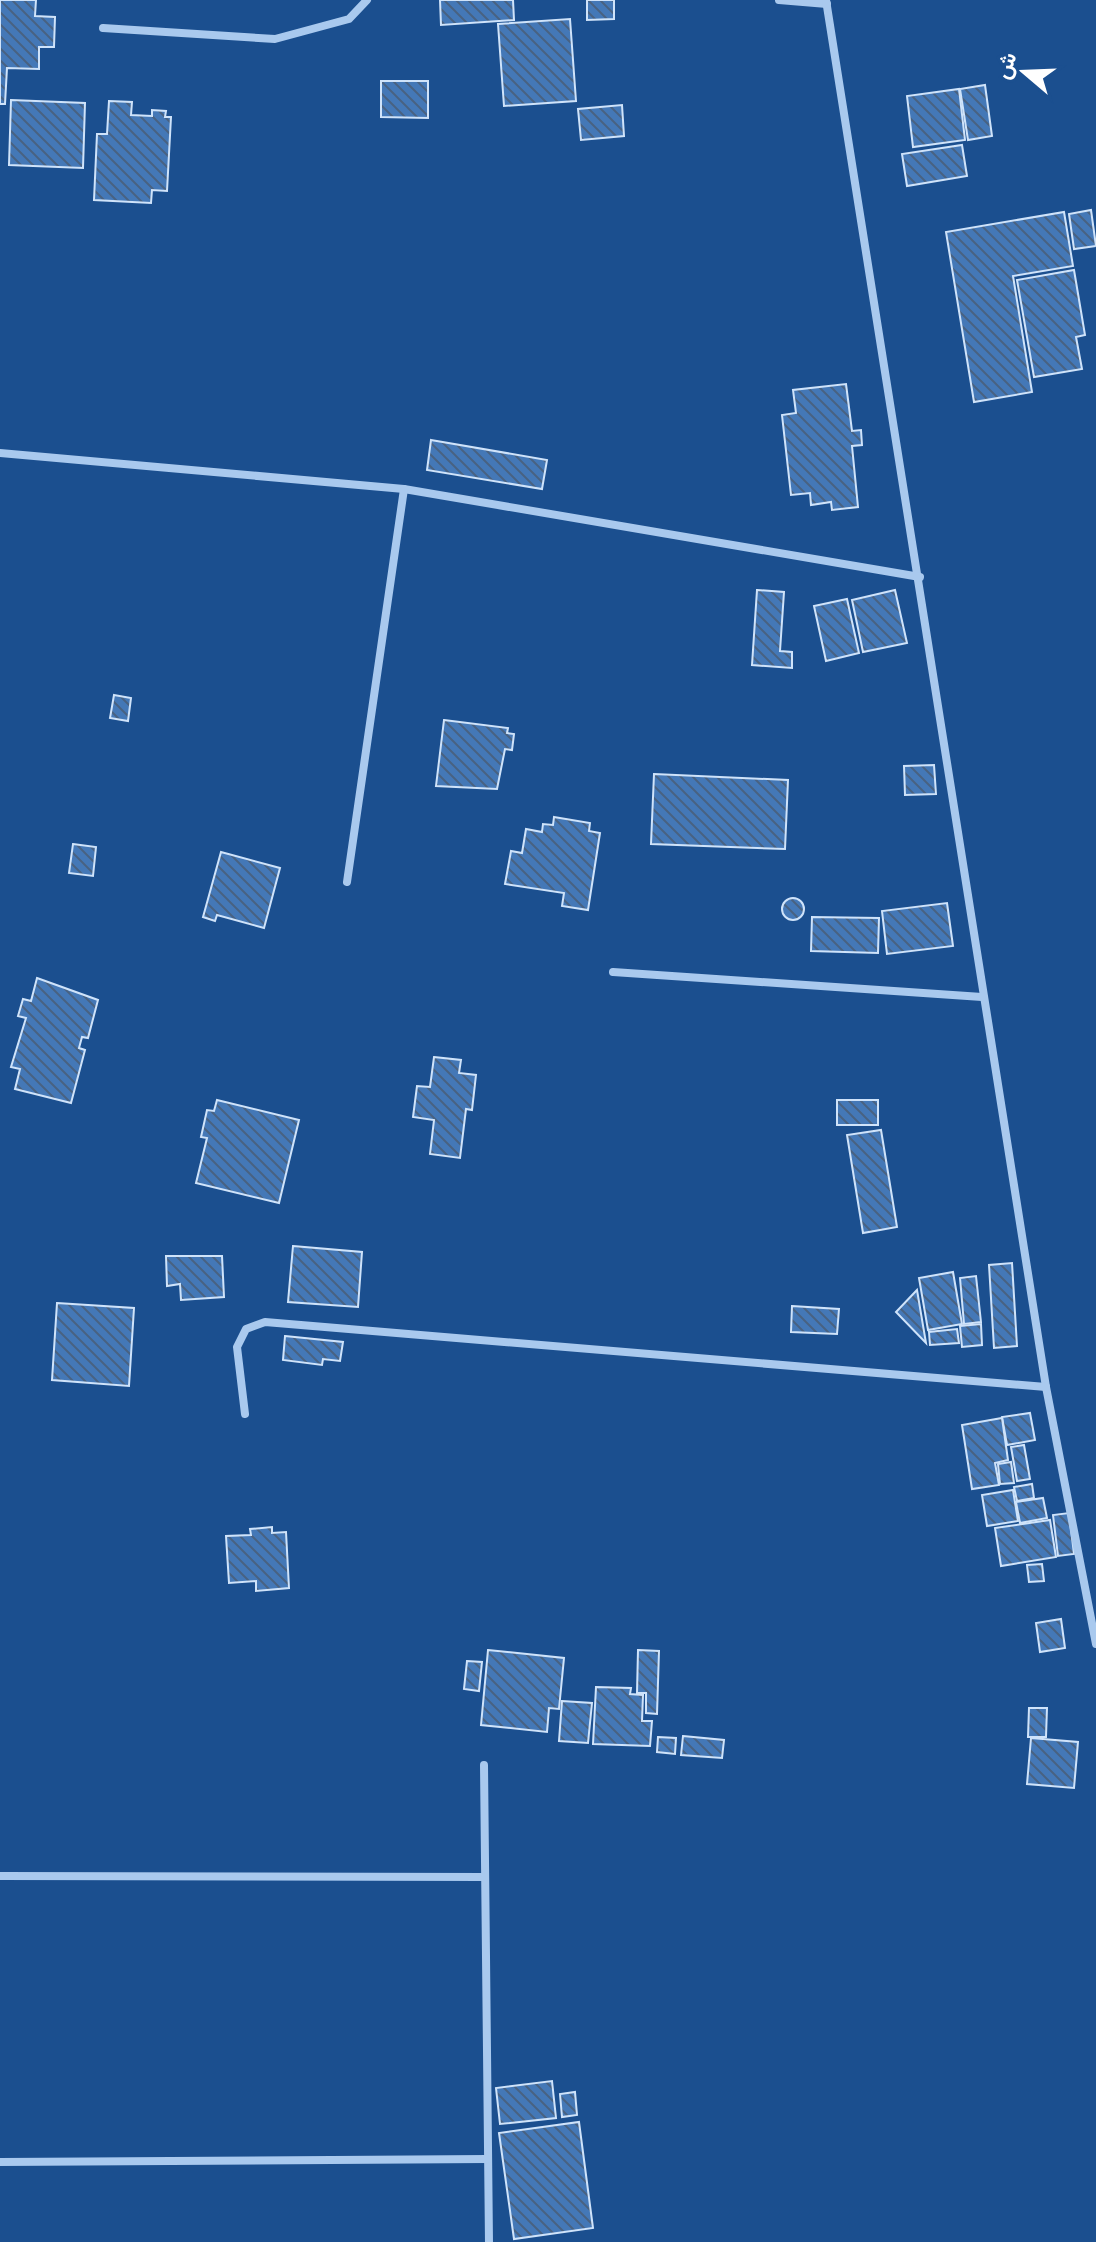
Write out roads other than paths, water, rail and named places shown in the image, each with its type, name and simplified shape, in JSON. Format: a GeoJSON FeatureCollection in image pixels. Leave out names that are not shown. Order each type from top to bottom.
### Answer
{"type":"FeatureCollection","features":[{"type":"Feature","properties":{"kind":"street"},"geometry":{"type":"LineString","coordinates":[[103,28],[275,39],[349,19],[367,0]]}},
{"type":"Feature","properties":{"kind":"street"},"geometry":{"type":"LineString","coordinates":[[779,0],[826,2],[920,577],[982,997],[1046,1387],[1096,1644]]}},
{"type":"Feature","properties":{"kind":"street"},"geometry":{"type":"LineString","coordinates":[[0,453],[404,489],[920,577]]}},
{"type":"Feature","properties":{"kind":"street"},"geometry":{"type":"LineString","coordinates":[[347,882],[404,489]]}},
{"type":"Feature","properties":{"kind":"street"},"geometry":{"type":"LineString","coordinates":[[613,972],[982,997]]}},
{"type":"Feature","properties":{"kind":"street"},"geometry":{"type":"LineString","coordinates":[[245,1414],[237,1347],[246,1329],[265,1322],[1046,1387]]}},
{"type":"Feature","properties":{"kind":"street"},"geometry":{"type":"LineString","coordinates":[[484,1765],[489,2242]]}},
{"type":"Feature","properties":{"kind":"street"},"geometry":{"type":"LineString","coordinates":[[0,1876],[484,1877]]}},
{"type":"Feature","properties":{"kind":"street"},"geometry":{"type":"LineString","coordinates":[[0,2162],[488,2159]]}}]}
